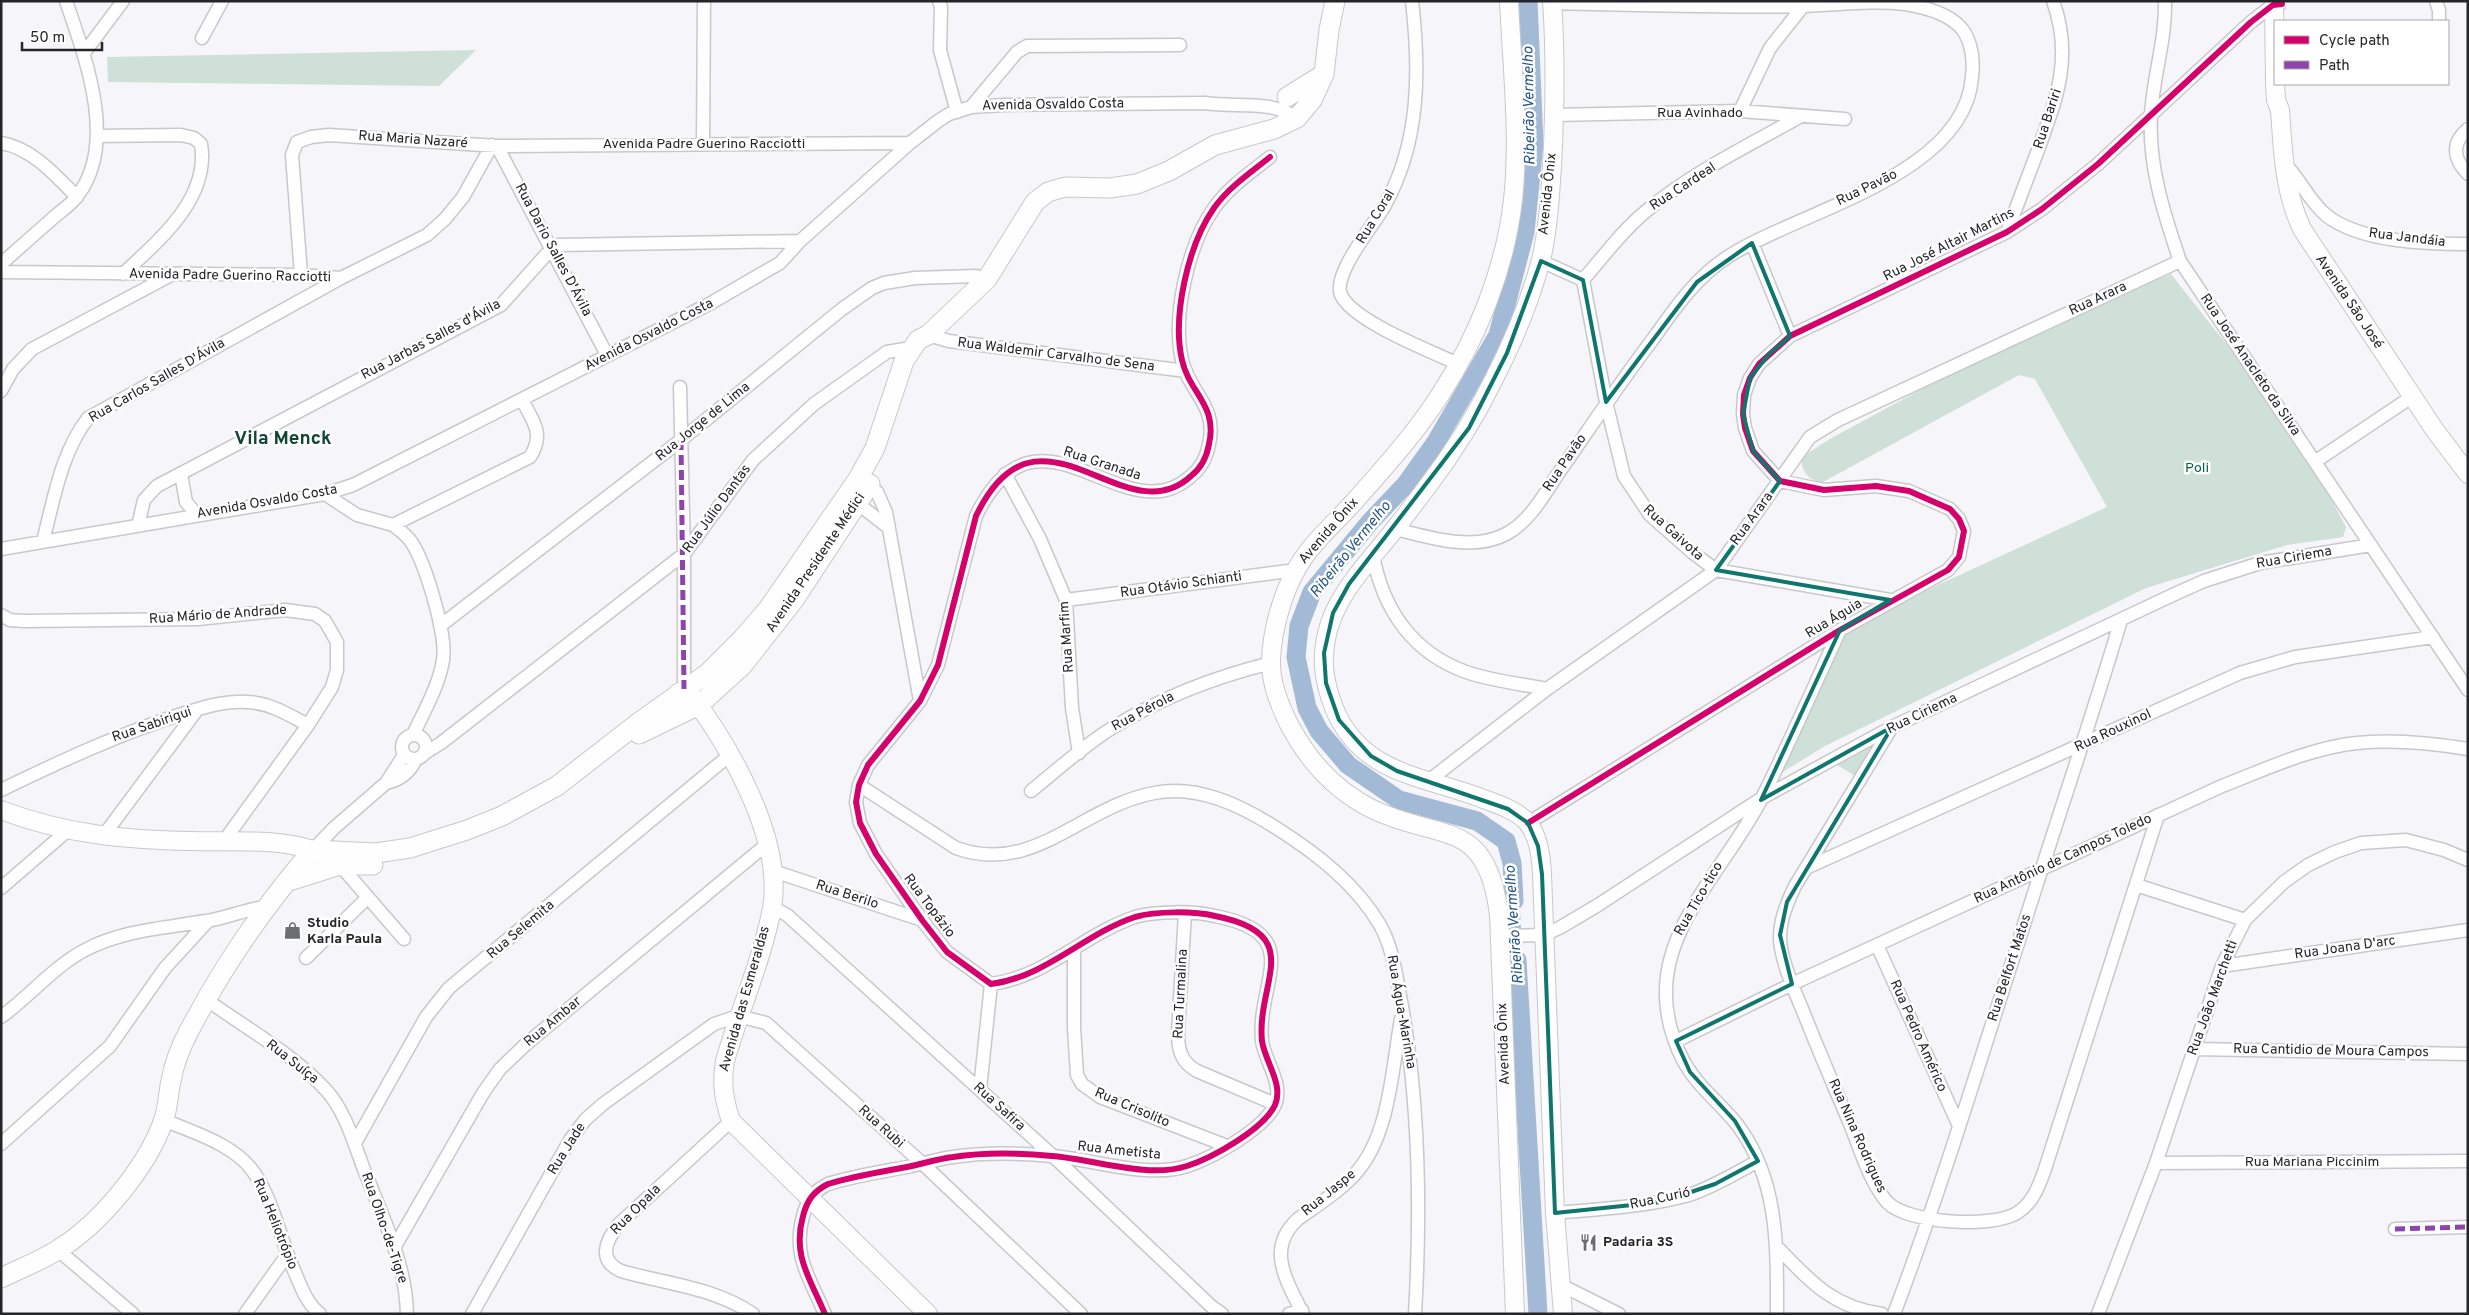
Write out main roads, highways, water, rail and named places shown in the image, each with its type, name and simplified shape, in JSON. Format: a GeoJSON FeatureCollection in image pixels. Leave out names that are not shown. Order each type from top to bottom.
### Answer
{"type":"FeatureCollection","features":[{"type":"Feature","properties":{"kind":"main road","name":"Avenida Presidente Médici"},"geometry":{"type":"LineString","coordinates":[[864,483],[897,381],[910,348],[918,340],[928,335],[987,279],[1000,262],[1035,202],[1048,192],[1064,188],[1110,188],[1137,184],[1168,172],[1215,145],[1274,128],[1297,118],[1312,100],[1324,74],[1329,30],[1336,1]]}},
{"type":"Feature","properties":{"kind":"main road","name":"Avenida Ônix"},"geometry":{"type":"LineString","coordinates":[[1509,1],[1514,110],[1513,200],[1507,235],[1490,295],[1458,364],[1414,434],[1311,548],[1296,570],[1278,619],[1271,663],[1276,688],[1287,721],[1310,757],[1335,785],[1377,811],[1461,839],[1478,854],[1490,871],[1496,891],[1502,936],[1515,1314]]}},
{"type":"Feature","properties":{"kind":"main road","name":"Avenida Ônix"},"geometry":{"type":"LineString","coordinates":[[1552,2],[1556,77],[1555,114],[1549,203],[1540,261],[1507,353],[1473,420],[1451,454],[1395,529],[1349,584],[1333,613],[1324,653],[1326,683],[1339,720],[1356,742],[1371,756],[1389,768],[1494,803],[1528,823],[1538,846],[1541,859],[1542,935],[1555,1213],[1563,1314]]}},
{"type":"Feature","properties":{"kind":"main road"},"geometry":{"type":"LineString","coordinates":[[1287,97],[1324,74]]}},
{"type":"Feature","properties":{"kind":"main road","name":"Avenida São José"},"geometry":{"type":"LineString","coordinates":[[2275,85],[2276,100],[2280,110],[2284,164],[2290,199],[2302,229],[2434,429],[2468,474]]}},
{"type":"Feature","properties":{"kind":"main road","name":"Avenida São José"},"geometry":{"type":"LineString","coordinates":[[2280,110],[2286,100],[2285,85]]}},
{"type":"Feature","properties":{"kind":"main road","name":"Avenida Presidente Médici"},"geometry":{"type":"LineString","coordinates":[[340,865],[381,864],[411,859],[498,826],[550,797],[624,742],[699,705],[742,666],[794,600],[853,500],[889,444],[913,370],[928,335]]}},
{"type":"Feature","properties":{"kind":"main road","name":"Avenida Presidente Médici"},"geometry":{"type":"LineString","coordinates":[[313,850],[376,853],[410,848],[467,830],[502,816],[557,786],[681,691],[708,673],[743,638],[768,609],[853,500]]}},
{"type":"Feature","properties":{"kind":"main road"},"geometry":{"type":"LineString","coordinates":[[699,705],[713,684],[736,662],[742,651],[743,638]]}},
{"type":"Feature","properties":{"kind":"main road","name":"Avenida das Esmeraldas"},"geometry":{"type":"LineString","coordinates":[[681,691],[688,693],[699,705],[731,754],[767,844],[772,871],[772,907],[722,1075],[725,1103],[732,1121],[928,1314]]}},
{"type":"Feature","properties":{"kind":"main road"},"geometry":{"type":"LineString","coordinates":[[1,810],[67,831],[166,841],[280,842],[313,850],[340,865]]}},
{"type":"Feature","properties":{"kind":"main road"},"geometry":{"type":"LineString","coordinates":[[2,1275],[58,1250],[93,1221],[138,1170],[152,1148],[164,1120],[171,1078],[179,1053],[207,1000],[266,907],[313,850]]}},
{"type":"Feature","properties":{"kind":"main road"},"geometry":{"type":"LineString","coordinates":[[284,883],[340,865]]}},
{"type":"Feature","properties":{"kind":"waterway","name":"Ribeirão Vermelho"},"geometry":{"type":"LineString","coordinates":[[1514,901],[1512,863],[1506,841],[1477,821],[1399,800],[1348,765],[1319,731],[1307,708],[1296,657],[1299,626],[1312,592],[1370,522],[1406,484],[1436,442],[1498,335],[1525,232],[1534,144],[1528,1]]}},
{"type":"Feature","properties":{"kind":"waterway","name":"Ribeirão Vermelho"},"geometry":{"type":"LineString","coordinates":[[1514,901],[1517,960]]}},
{"type":"Feature","properties":{"kind":"waterway","name":"Ribeirão Vermelho"},"geometry":{"type":"LineString","coordinates":[[1517,960],[1538,1314]]}},
{"type":"Feature","properties":{"kind":"place","name":"Studio Karla Paula"},"geometry":{"type":"Point","coordinates":[293,931]}},
{"type":"Feature","properties":{"kind":"place","name":"Padaria 3S"},"geometry":{"type":"Point","coordinates":[1589,1242]}},
{"type":"Feature","properties":{"kind":"district","name":"Vila Menck"},"geometry":{"type":"Point","coordinates":[283,439]}},
{"type":"Feature","properties":{"kind":"park label","name":"Poli"},"geometry":{"type":"Point","coordinates":[2197,468]}}]}
